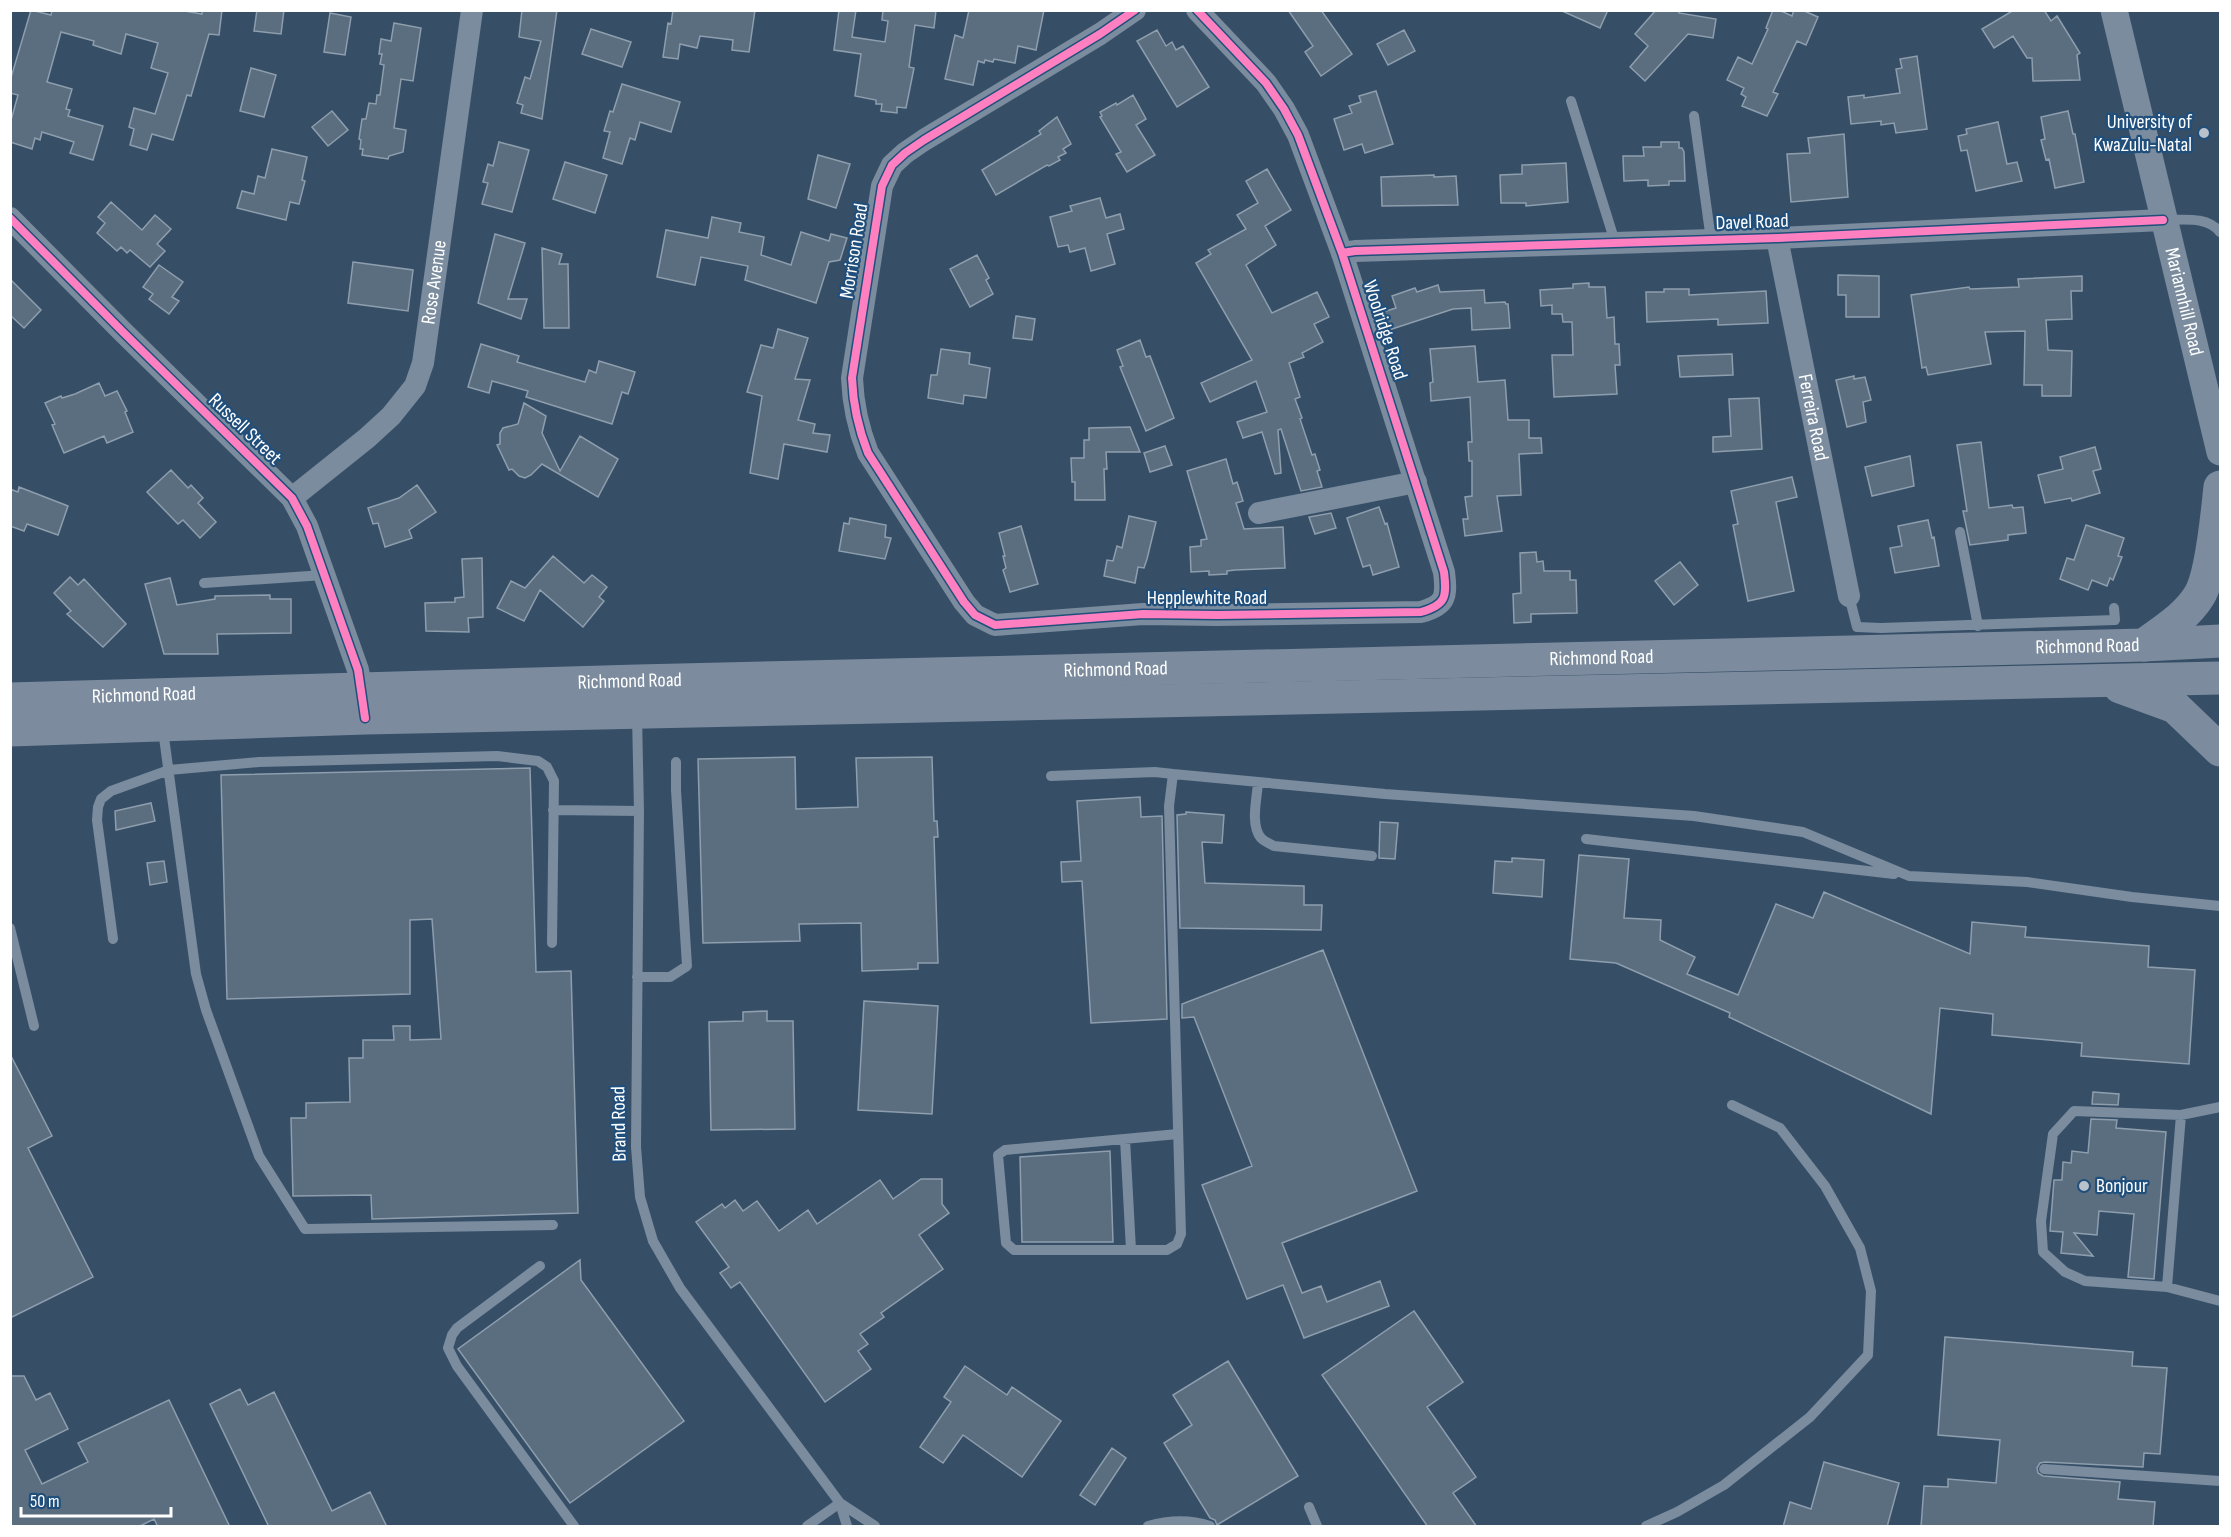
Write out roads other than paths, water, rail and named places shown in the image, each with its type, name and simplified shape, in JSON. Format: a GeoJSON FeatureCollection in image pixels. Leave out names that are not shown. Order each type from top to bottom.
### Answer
{"type":"FeatureCollection","features":[{"type":"Feature","properties":{"kind":"highway"},"geometry":{"type":"LineString","coordinates":[[2144,645],[2185,614],[2201,594],[2208,571],[2220,487]]}},
{"type":"Feature","properties":{"kind":"highway","name":"Richmond Road"},"geometry":{"type":"LineString","coordinates":[[637,697],[2220,641]]}},
{"type":"Feature","properties":{"kind":"highway","name":"Richmond Road"},"geometry":{"type":"LineString","coordinates":[[10,730],[161,710],[364,703],[637,697],[2220,678]]}},
{"type":"Feature","properties":{"kind":"highway"},"geometry":{"type":"LineString","coordinates":[[2103,681],[2175,707],[2220,750]]}},
{"type":"Feature","properties":{"kind":"highway","name":"Richmond Road"},"geometry":{"type":"LineString","coordinates":[[10,699],[161,710]]}},
{"type":"Feature","properties":{"kind":"street","name":"Rose Avenue"},"geometry":{"type":"LineString","coordinates":[[292,498],[367,438],[391,416],[415,386],[423,363],[472,10]]}},
{"type":"Feature","properties":{"kind":"street","name":"Morrison Road"},"geometry":{"type":"LineString","coordinates":[[964,602],[868,453],[859,430],[853,404],[852,378],[882,186],[892,165],[904,153],[1100,34],[1135,10]]}},
{"type":"Feature","properties":{"kind":"street","name":"Woolridge Road"},"geometry":{"type":"LineString","coordinates":[[1197,10],[1266,83],[1298,135],[1342,253],[1444,572],[1446,589]]}},
{"type":"Feature","properties":{"kind":"street","name":"Mariannhill Road"},"geometry":{"type":"LineString","coordinates":[[2114,10],[2220,452]]}},
{"type":"Feature","properties":{"kind":"street","name":"Russell Street"},"geometry":{"type":"LineString","coordinates":[[10,218],[292,498],[307,526],[358,670],[364,703]]}},
{"type":"Feature","properties":{"kind":"street","name":"Davel Road"},"geometry":{"type":"LineString","coordinates":[[1342,253],[1777,238],[2163,220]]}},
{"type":"Feature","properties":{"kind":"street","name":"Ferreira Road"},"geometry":{"type":"LineString","coordinates":[[1777,238],[1849,596]]}},
{"type":"Feature","properties":{"kind":"street"},"geometry":{"type":"LineString","coordinates":[[1259,513],[1416,482]]}},
{"type":"Feature","properties":{"kind":"street","name":"Hepplewhite Road"},"geometry":{"type":"LineString","coordinates":[[964,602],[975,615],[983,620],[994,625],[1008,625],[1143,614],[1421,612],[1435,608],[1444,600],[1446,589]]}},
{"type":"Feature","properties":{"kind":"lane"},"geometry":{"type":"LineString","coordinates":[[1571,100],[1616,242]]}},
{"type":"Feature","properties":{"kind":"lane"},"geometry":{"type":"LineString","coordinates":[[1694,116],[1711,240]]}},
{"type":"Feature","properties":{"kind":"lane"},"geometry":{"type":"LineString","coordinates":[[2163,220],[2197,219],[2215,225],[2220,232]]}},
{"type":"Feature","properties":{"kind":"lane"},"geometry":{"type":"LineString","coordinates":[[1960,532],[1978,626]]}},
{"type":"Feature","properties":{"kind":"lane"},"geometry":{"type":"LineString","coordinates":[[204,583],[324,575]]}},
{"type":"Feature","properties":{"kind":"lane"},"geometry":{"type":"LineString","coordinates":[[1849,596],[1857,627],[1923,628],[2115,620],[2114,608]]}},
{"type":"Feature","properties":{"kind":"lane","name":"Brand Road"},"geometry":{"type":"LineString","coordinates":[[637,697],[639,811],[636,1147],[640,1197],[653,1241],[680,1288],[840,1503]]}},
{"type":"Feature","properties":{"kind":"lane"},"geometry":{"type":"LineString","coordinates":[[161,710],[196,974],[206,1010],[259,1156],[304,1229],[553,1225]]}},
{"type":"Feature","properties":{"kind":"lane"},"geometry":{"type":"LineString","coordinates":[[113,939],[97,820],[98,807],[102,799],[111,791],[169,770],[259,762],[507,757],[538,761],[547,767],[554,781],[552,944]]}},
{"type":"Feature","properties":{"kind":"lane"},"geometry":{"type":"LineString","coordinates":[[637,978],[670,977],[687,966],[676,762]]}},
{"type":"Feature","properties":{"kind":"lane"},"geometry":{"type":"LineString","coordinates":[[1051,776],[1155,772],[1258,783],[1694,816],[1803,832],[1909,876]]}},
{"type":"Feature","properties":{"kind":"lane"},"geometry":{"type":"LineString","coordinates":[[1173,774],[1169,806],[1181,1234],[1177,1244],[1167,1250],[1014,1250],[1006,1244],[998,1155],[1005,1150],[1178,1134]]}},
{"type":"Feature","properties":{"kind":"lane"},"geometry":{"type":"LineString","coordinates":[[1258,783],[1255,818],[1258,831],[1262,838],[1274,846],[1372,856]]}},
{"type":"Feature","properties":{"kind":"lane"},"geometry":{"type":"LineString","coordinates":[[553,810],[639,811]]}},
{"type":"Feature","properties":{"kind":"lane"},"geometry":{"type":"LineString","coordinates":[[1586,839],[1909,876],[2027,882],[2132,897],[2220,906]]}},
{"type":"Feature","properties":{"kind":"lane"},"geometry":{"type":"LineString","coordinates":[[10,927],[34,1026]]}},
{"type":"Feature","properties":{"kind":"lane"},"geometry":{"type":"LineString","coordinates":[[1646,1527],[1724,1485],[1810,1417],[1868,1355],[1871,1291],[1860,1248],[1826,1186],[1780,1128],[1732,1106]]}},
{"type":"Feature","properties":{"kind":"lane"},"geometry":{"type":"LineString","coordinates":[[2220,1107],[2181,1115],[2074,1112],[2053,1134],[2041,1221],[2043,1252],[2065,1272],[2085,1281],[2166,1287],[2220,1301]]}},
{"type":"Feature","properties":{"kind":"lane"},"geometry":{"type":"LineString","coordinates":[[2166,1287],[2181,1115]]}},
{"type":"Feature","properties":{"kind":"lane"},"geometry":{"type":"LineString","coordinates":[[1125,1139],[1131,1250]]}},
{"type":"Feature","properties":{"kind":"lane"},"geometry":{"type":"LineString","coordinates":[[540,1266],[458,1328],[452,1335],[448,1348],[458,1366],[574,1527]]}},
{"type":"Feature","properties":{"kind":"lane"},"geometry":{"type":"LineString","coordinates":[[2044,1469],[2220,1481]]}},
{"type":"Feature","properties":{"kind":"lane"},"geometry":{"type":"LineString","coordinates":[[807,1527],[840,1503]]}},
{"type":"Feature","properties":{"kind":"lane"},"geometry":{"type":"LineString","coordinates":[[840,1503],[847,1527]]}},
{"type":"Feature","properties":{"kind":"lane"},"geometry":{"type":"LineString","coordinates":[[840,1503],[875,1527]]}},
{"type":"Feature","properties":{"kind":"lane"},"geometry":{"type":"LineString","coordinates":[[1309,1507],[1317,1527]]}},
{"type":"Feature","properties":{"kind":"lane"},"geometry":{"type":"LineString","coordinates":[[1148,1527],[1165,1521],[1196,1521],[1210,1527]]}},
{"type":"Feature","properties":{"kind":"place","name":"University of KwaZulu-Natal"},"geometry":{"type":"Point","coordinates":[2204,133]}},
{"type":"Feature","properties":{"kind":"place","name":"Bonjour"},"geometry":{"type":"Point","coordinates":[2084,1186]}}]}
